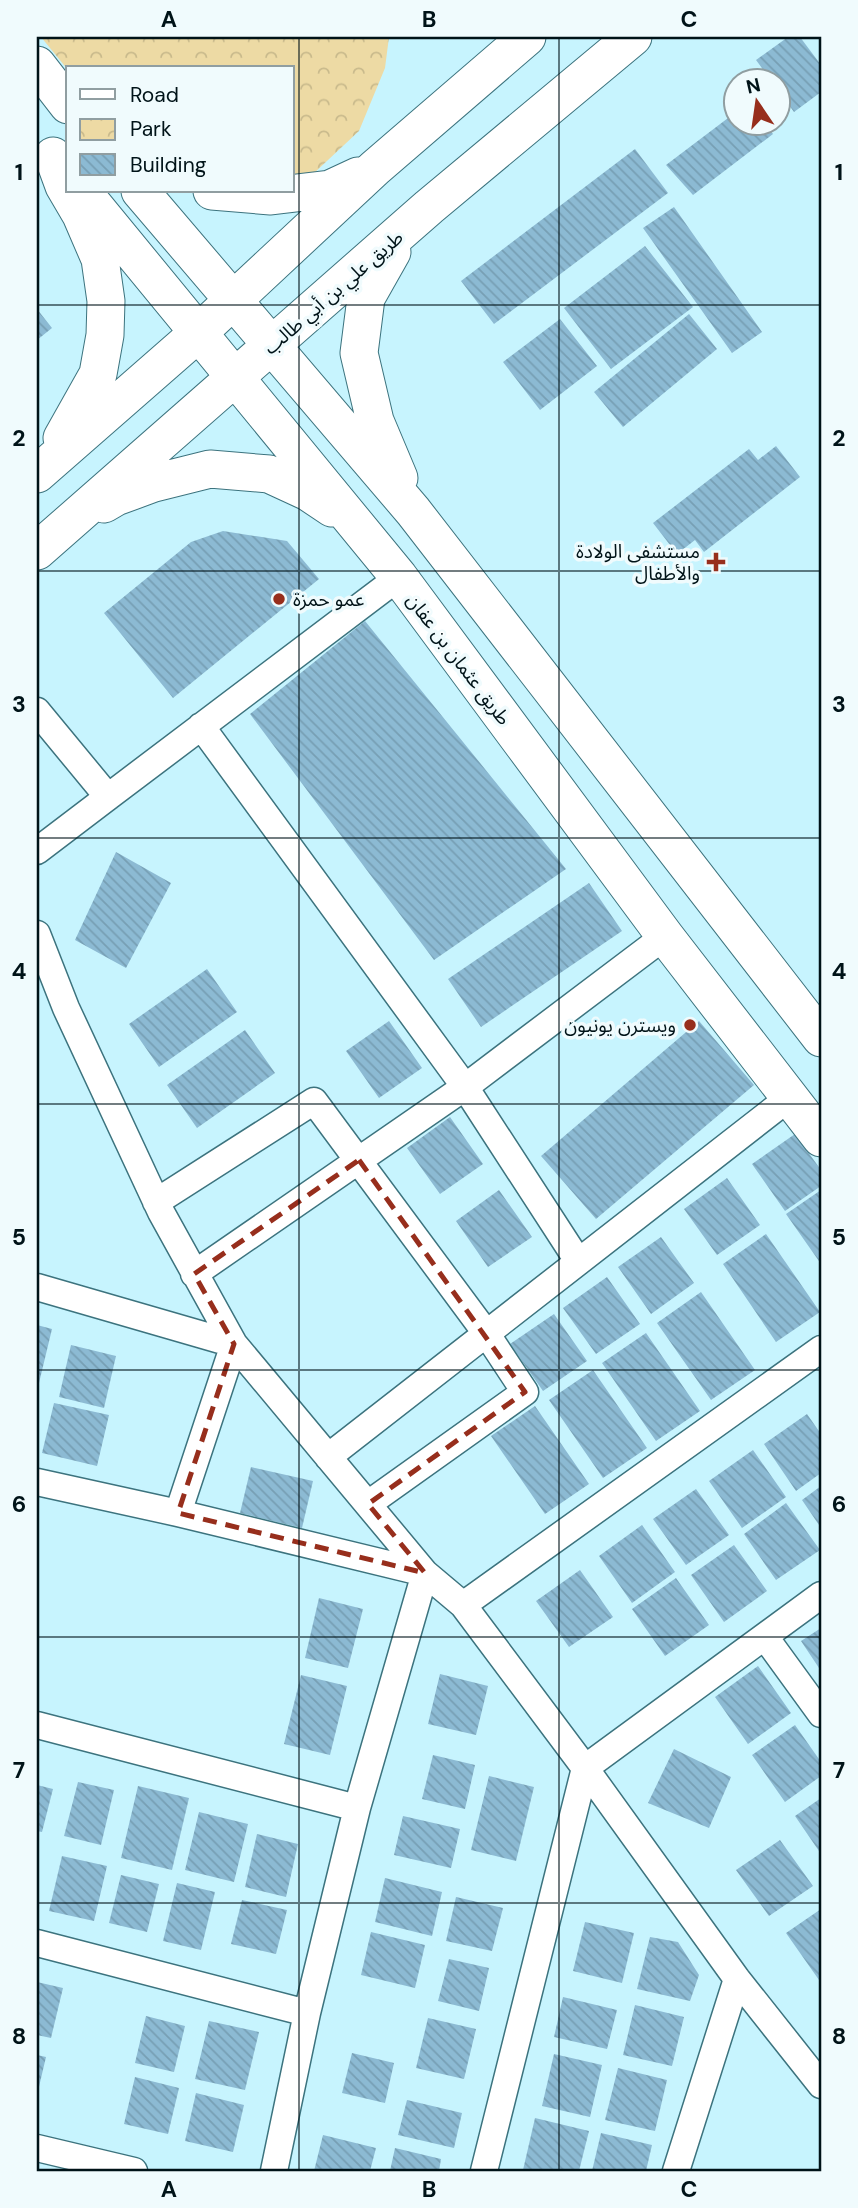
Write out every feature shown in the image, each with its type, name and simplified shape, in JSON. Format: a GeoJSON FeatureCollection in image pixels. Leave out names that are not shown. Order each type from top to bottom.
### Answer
{"type":"FeatureCollection","features":[{"type":"Feature","properties":{"kind":"main road"},"geometry":{"type":"LineString","coordinates":[[40,471],[197,334],[375,168],[527,37]]}},
{"type":"Feature","properties":{"kind":"main road","name":"طريق علي بن أبي طالب"},"geometry":{"type":"LineString","coordinates":[[42,546],[429,207],[633,37]]}},
{"type":"Feature","properties":{"kind":"main road"},"geometry":{"type":"LineString","coordinates":[[37,65],[66,102]]}},
{"type":"Feature","properties":{"kind":"main road"},"geometry":{"type":"LineString","coordinates":[[53,155],[66,189]]}},
{"type":"Feature","properties":{"kind":"main road"},"geometry":{"type":"LineString","coordinates":[[224,192],[271,196],[330,189],[375,168]]}},
{"type":"Feature","properties":{"kind":"main road"},"geometry":{"type":"LineString","coordinates":[[40,471],[81,407],[98,374],[105,335],[106,301],[100,259],[68,192]]}},
{"type":"Feature","properties":{"kind":"main road","name":"طريق عثمان بن عفان"},"geometry":{"type":"LineString","coordinates":[[83,192],[399,577],[665,936],[821,1138]]}},
{"type":"Feature","properties":{"kind":"main road"},"geometry":{"type":"LineString","coordinates":[[141,192],[413,511],[821,1038]]}},
{"type":"Feature","properties":{"kind":"main road"},"geometry":{"type":"LineString","coordinates":[[413,511],[375,421],[359,353],[366,298],[370,288],[395,248],[429,207]]}},
{"type":"Feature","properties":{"kind":"main road"},"geometry":{"type":"LineString","coordinates":[[42,546],[116,497],[154,483],[210,470],[269,474],[307,492],[354,522]]}},
{"type":"Feature","properties":{"kind":"street"},"geometry":{"type":"LineString","coordinates":[[37,850],[399,577]]}},
{"type":"Feature","properties":{"kind":"street"},"geometry":{"type":"LineString","coordinates":[[37,711],[108,797]]}},
{"type":"Feature","properties":{"kind":"street"},"geometry":{"type":"LineString","coordinates":[[201,726],[466,1087],[578,1261]]}},
{"type":"Feature","properties":{"kind":"street"},"geometry":{"type":"LineString","coordinates":[[37,934],[66,1008],[156,1202],[234,1344],[425,1573],[463,1605],[737,1979],[821,2085]]}},
{"type":"Feature","properties":{"kind":"street"},"geometry":{"type":"LineString","coordinates":[[194,1274],[466,1087],[665,936]]}},
{"type":"Feature","properties":{"kind":"street"},"geometry":{"type":"LineString","coordinates":[[328,1457],[790,1097]]}},
{"type":"Feature","properties":{"kind":"street"},"geometry":{"type":"LineString","coordinates":[[156,1202],[314,1101],[486,1333],[525,1392],[368,1504]]}},
{"type":"Feature","properties":{"kind":"street"},"geometry":{"type":"LineString","coordinates":[[37,1287],[234,1344]]}},
{"type":"Feature","properties":{"kind":"street"},"geometry":{"type":"LineString","coordinates":[[178,1513],[234,1344]]}},
{"type":"Feature","properties":{"kind":"street"},"geometry":{"type":"LineString","coordinates":[[463,1605],[821,1349]]}},
{"type":"Feature","properties":{"kind":"street"},"geometry":{"type":"LineString","coordinates":[[37,1482],[425,1573]]}},
{"type":"Feature","properties":{"kind":"street"},"geometry":{"type":"LineString","coordinates":[[274,2171],[307,2013],[357,1808],[425,1573]]}},
{"type":"Feature","properties":{"kind":"street"},"geometry":{"type":"LineString","coordinates":[[484,2171],[585,1768],[821,1595]]}},
{"type":"Feature","properties":{"kind":"street"},"geometry":{"type":"LineString","coordinates":[[765,1637],[821,1714]]}},
{"type":"Feature","properties":{"kind":"street"},"geometry":{"type":"LineString","coordinates":[[37,1725],[357,1808]]}},
{"type":"Feature","properties":{"kind":"street"},"geometry":{"type":"LineString","coordinates":[[37,1943],[307,2013]]}},
{"type":"Feature","properties":{"kind":"street"},"geometry":{"type":"LineString","coordinates":[[676,2171],[737,1979]]}},
{"type":"Feature","properties":{"kind":"street"},"geometry":{"type":"LineString","coordinates":[[47,2157],[134,2171]]}},
{"type":"Feature","properties":{"kind":"highlighted area"},"geometry":{"type":"Polygon","coordinates":[[[359,1160],[525,1392],[368,1504],[425,1573],[178,1513],[234,1344],[194,1274],[359,1160]]]}},
{"type":"Feature","properties":{"kind":"green space"},"geometry":{"type":"Polygon","coordinates":[[[41,37],[389,37],[385,68],[359,131],[312,175],[294,178],[294,66],[66,68],[41,37]]]}},
{"type":"Feature","properties":{"kind":"building"},"geometry":{"type":"Polygon","coordinates":[[[788,37],[800,37],[821,65],[821,92],[794,112],[792,66],[760,66],[756,60],[788,37]]]}},
{"type":"Feature","properties":{"kind":"building"},"geometry":{"type":"Polygon","coordinates":[[[722,123],[722,136],[770,136],[693,195],[666,165],[722,123]]]}},
{"type":"Feature","properties":{"kind":"building"},"geometry":{"type":"Polygon","coordinates":[[[635,149],[668,193],[494,324],[461,281],[635,149]]]}},
{"type":"Feature","properties":{"kind":"building"},"geometry":{"type":"Polygon","coordinates":[[[674,207],[762,332],[732,353],[643,228],[674,207]]]}},
{"type":"Feature","properties":{"kind":"building"},"geometry":{"type":"Polygon","coordinates":[[[645,246],[693,307],[611,369],[564,308],[645,246]]]}},
{"type":"Feature","properties":{"kind":"building"},"geometry":{"type":"Polygon","coordinates":[[[37,309],[52,328],[37,340],[37,309]]]}},
{"type":"Feature","properties":{"kind":"building"},"geometry":{"type":"Polygon","coordinates":[[[689,314],[717,349],[623,427],[594,392],[689,314]]]}},
{"type":"Feature","properties":{"kind":"building"},"geometry":{"type":"Polygon","coordinates":[[[560,319],[597,366],[540,410],[503,362],[560,319]]]}},
{"type":"Feature","properties":{"kind":"building"},"geometry":{"type":"Polygon","coordinates":[[[776,446],[800,477],[704,552],[695,540],[677,554],[653,523],[749,449],[758,460],[776,446]]]}},
{"type":"Feature","properties":{"kind":"building"},"geometry":{"type":"Polygon","coordinates":[[[223,531],[287,541],[319,579],[173,698],[104,613],[191,542],[223,531]]]}},
{"type":"Feature","properties":{"kind":"building"},"geometry":{"type":"Polygon","coordinates":[[[365,621],[566,869],[434,960],[250,714],[365,621]]]}},
{"type":"Feature","properties":{"kind":"building"},"geometry":{"type":"Polygon","coordinates":[[[116,852],[171,883],[126,968],[75,940],[116,852]]]}},
{"type":"Feature","properties":{"kind":"building"},"geometry":{"type":"Polygon","coordinates":[[[589,883],[622,931],[481,1027],[448,979],[589,883]]]}},
{"type":"Feature","properties":{"kind":"building"},"geometry":{"type":"Polygon","coordinates":[[[207,969],[237,1012],[159,1067],[129,1024],[207,969]]]}},
{"type":"Feature","properties":{"kind":"building"},"geometry":{"type":"Polygon","coordinates":[[[389,1021],[422,1068],[379,1098],[346,1051],[389,1021]]]}},
{"type":"Feature","properties":{"kind":"building"},"geometry":{"type":"Polygon","coordinates":[[[699,1021],[754,1085],[596,1219],[541,1156],[699,1021]]]}},
{"type":"Feature","properties":{"kind":"building"},"geometry":{"type":"Polygon","coordinates":[[[245,1030],[275,1073],[197,1128],[167,1085],[245,1030]]]}},
{"type":"Feature","properties":{"kind":"building"},"geometry":{"type":"Polygon","coordinates":[[[450,1117],[483,1164],[440,1194],[407,1148],[450,1117]]]}},
{"type":"Feature","properties":{"kind":"building"},"geometry":{"type":"Polygon","coordinates":[[[795,1134],[821,1170],[821,1186],[785,1211],[752,1164],[795,1134]]]}},
{"type":"Feature","properties":{"kind":"building"},"geometry":{"type":"Polygon","coordinates":[[[727,1178],[760,1225],[717,1255],[684,1209],[727,1178]]]}},
{"type":"Feature","properties":{"kind":"building"},"geometry":{"type":"Polygon","coordinates":[[[499,1190],[532,1237],[488,1267],[456,1221],[499,1190]]]}},
{"type":"Feature","properties":{"kind":"building"},"geometry":{"type":"Polygon","coordinates":[[[821,1190],[821,1264],[786,1214],[821,1190]]]}},
{"type":"Feature","properties":{"kind":"building"},"geometry":{"type":"Polygon","coordinates":[[[766,1234],[820,1312],[776,1342],[723,1264],[766,1234]]]}},
{"type":"Feature","properties":{"kind":"building"},"geometry":{"type":"Polygon","coordinates":[[[661,1237],[694,1283],[651,1314],[618,1267],[661,1237]]]}},
{"type":"Feature","properties":{"kind":"building"},"geometry":{"type":"Polygon","coordinates":[[[607,1277],[640,1324],[596,1354],[563,1308],[607,1277]]]}},
{"type":"Feature","properties":{"kind":"building"},"geometry":{"type":"Polygon","coordinates":[[[701,1292],[755,1370],[711,1400],[657,1323],[701,1292]]]}},
{"type":"Feature","properties":{"kind":"building"},"geometry":{"type":"Polygon","coordinates":[[[554,1314],[587,1361],[543,1391],[510,1344],[554,1314]]]}},
{"type":"Feature","properties":{"kind":"building"},"geometry":{"type":"Polygon","coordinates":[[[37,1325],[52,1329],[39,1383],[37,1382],[37,1325]]]}},
{"type":"Feature","properties":{"kind":"building"},"geometry":{"type":"Polygon","coordinates":[[[646,1333],[700,1411],[656,1441],[602,1363],[646,1333]]]}},
{"type":"Feature","properties":{"kind":"building"},"geometry":{"type":"Polygon","coordinates":[[[71,1345],[116,1356],[104,1408],[59,1397],[71,1345]]]}},
{"type":"Feature","properties":{"kind":"building"},"geometry":{"type":"Polygon","coordinates":[[[593,1370],[647,1448],[603,1478],[549,1400],[593,1370]]]}},
{"type":"Feature","properties":{"kind":"building"},"geometry":{"type":"Polygon","coordinates":[[[54,1403],[109,1415],[97,1466],[42,1453],[54,1403]]]}},
{"type":"Feature","properties":{"kind":"building"},"geometry":{"type":"Polygon","coordinates":[[[535,1406],[589,1484],[545,1514],[491,1436],[535,1406]]]}},
{"type":"Feature","properties":{"kind":"building"},"geometry":{"type":"Polygon","coordinates":[[[807,1414],[821,1434],[821,1473],[796,1491],[764,1444],[807,1414]]]}},
{"type":"Feature","properties":{"kind":"building"},"geometry":{"type":"Polygon","coordinates":[[[753,1450],[786,1497],[742,1528],[709,1481],[753,1450]]]}},
{"type":"Feature","properties":{"kind":"building"},"geometry":{"type":"Polygon","coordinates":[[[251,1467],[313,1481],[302,1528],[240,1513],[251,1467]]]}},
{"type":"Feature","properties":{"kind":"building"},"geometry":{"type":"Polygon","coordinates":[[[821,1486],[821,1528],[802,1500],[821,1486]]]}},
{"type":"Feature","properties":{"kind":"building"},"geometry":{"type":"Polygon","coordinates":[[[696,1489],[729,1535],[686,1565],[653,1519],[696,1489]]]}},
{"type":"Feature","properties":{"kind":"building"},"geometry":{"type":"Polygon","coordinates":[[[786,1503],[820,1550],[776,1580],[744,1534],[786,1503]]]}},
{"type":"Feature","properties":{"kind":"building"},"geometry":{"type":"Polygon","coordinates":[[[642,1525],[675,1572],[632,1603],[599,1556],[642,1525]]]}},
{"type":"Feature","properties":{"kind":"building"},"geometry":{"type":"Polygon","coordinates":[[[734,1545],[767,1591],[724,1622],[691,1575],[734,1545]]]}},
{"type":"Feature","properties":{"kind":"building"},"geometry":{"type":"Polygon","coordinates":[[[580,1570],[613,1617],[569,1647],[536,1601],[580,1570]]]}},
{"type":"Feature","properties":{"kind":"building"},"geometry":{"type":"Polygon","coordinates":[[[676,1578],[709,1625],[665,1656],[632,1609],[676,1578]]]}},
{"type":"Feature","properties":{"kind":"building"},"geometry":{"type":"Polygon","coordinates":[[[319,1598],[363,1609],[348,1668],[305,1658],[319,1598]]]}},
{"type":"Feature","properties":{"kind":"building"},"geometry":{"type":"Polygon","coordinates":[[[821,1628],[821,1671],[801,1641],[821,1628]]]}},
{"type":"Feature","properties":{"kind":"building"},"geometry":{"type":"Polygon","coordinates":[[[758,1666],[791,1713],[748,1744],[715,1697],[758,1666]]]}},
{"type":"Feature","properties":{"kind":"building"},"geometry":{"type":"Polygon","coordinates":[[[440,1674],[488,1686],[476,1735],[428,1724],[440,1674]]]}},
{"type":"Feature","properties":{"kind":"building"},"geometry":{"type":"Polygon","coordinates":[[[301,1675],[347,1686],[330,1755],[284,1744],[301,1675]]]}},
{"type":"Feature","properties":{"kind":"building"},"geometry":{"type":"Polygon","coordinates":[[[795,1725],[821,1762],[821,1776],[785,1802],[752,1755],[795,1725]]]}},
{"type":"Feature","properties":{"kind":"building"},"geometry":{"type":"Polygon","coordinates":[[[674,1749],[731,1777],[709,1828],[648,1803],[674,1749]]]}},
{"type":"Feature","properties":{"kind":"building"},"geometry":{"type":"Polygon","coordinates":[[[433,1755],[475,1765],[465,1809],[422,1799],[433,1755]]]}},
{"type":"Feature","properties":{"kind":"building"},"geometry":{"type":"Polygon","coordinates":[[[489,1776],[534,1787],[516,1861],[471,1850],[489,1776]]]}},
{"type":"Feature","properties":{"kind":"building"},"geometry":{"type":"Polygon","coordinates":[[[78,1782],[114,1790],[101,1845],[64,1836],[78,1782]]]}},
{"type":"Feature","properties":{"kind":"building"},"geometry":{"type":"Polygon","coordinates":[[[37,1785],[53,1789],[42,1832],[37,1831],[37,1785]]]}},
{"type":"Feature","properties":{"kind":"building"},"geometry":{"type":"Polygon","coordinates":[[[138,1786],[189,1798],[172,1870],[121,1858],[138,1786]]]}},
{"type":"Feature","properties":{"kind":"building"},"geometry":{"type":"Polygon","coordinates":[[[821,1798],[821,1854],[795,1816],[821,1798]]]}},
{"type":"Feature","properties":{"kind":"building"},"geometry":{"type":"Polygon","coordinates":[[[199,1812],[248,1824],[234,1882],[185,1870],[199,1812]]]}},
{"type":"Feature","properties":{"kind":"building"},"geometry":{"type":"Polygon","coordinates":[[[403,1816],[460,1829],[451,1868],[394,1855],[403,1816]]]}},
{"type":"Feature","properties":{"kind":"building"},"geometry":{"type":"Polygon","coordinates":[[[257,1834],[298,1844],[286,1897],[245,1887],[257,1834]]]}},
{"type":"Feature","properties":{"kind":"building"},"geometry":{"type":"Polygon","coordinates":[[[780,1840],[813,1886],[769,1916],[736,1870],[780,1840]]]}},
{"type":"Feature","properties":{"kind":"building"},"geometry":{"type":"Polygon","coordinates":[[[62,1856],[107,1866],[94,1921],[49,1911],[62,1856]]]}},
{"type":"Feature","properties":{"kind":"building"},"geometry":{"type":"Polygon","coordinates":[[[121,1875],[159,1884],[147,1932],[109,1923],[121,1875]]]}},
{"type":"Feature","properties":{"kind":"building"},"geometry":{"type":"Polygon","coordinates":[[[385,1878],[442,1892],[432,1936],[375,1922],[385,1878]]]}},
{"type":"Feature","properties":{"kind":"building"},"geometry":{"type":"Polygon","coordinates":[[[177,1883],[215,1892],[201,1950],[163,1941],[177,1883]]]}},
{"type":"Feature","properties":{"kind":"building"},"geometry":{"type":"Polygon","coordinates":[[[456,1897],[503,1908],[492,1951],[446,1941],[456,1897]]]}},
{"type":"Feature","properties":{"kind":"building"},"geometry":{"type":"Polygon","coordinates":[[[242,1900],[287,1910],[276,1954],[231,1944],[242,1900]]]}},
{"type":"Feature","properties":{"kind":"building"},"geometry":{"type":"Polygon","coordinates":[[[821,1909],[821,1978],[819,1980],[786,1933],[821,1909]]]}},
{"type":"Feature","properties":{"kind":"building"},"geometry":{"type":"Polygon","coordinates":[[[585,1922],[634,1933],[622,1983],[573,1971],[585,1922]]]}},
{"type":"Feature","properties":{"kind":"building"},"geometry":{"type":"Polygon","coordinates":[[[371,1932],[425,1945],[415,1988],[361,1975],[371,1932]]]}},
{"type":"Feature","properties":{"kind":"building"},"geometry":{"type":"Polygon","coordinates":[[[650,1937],[678,1942],[699,1975],[690,2001],[637,1989],[650,1937]]]}},
{"type":"Feature","properties":{"kind":"building"},"geometry":{"type":"Polygon","coordinates":[[[449,1959],[489,1968],[479,2011],[438,2001],[449,1959]]]}},
{"type":"Feature","properties":{"kind":"building"},"geometry":{"type":"Polygon","coordinates":[[[37,1982],[63,1988],[51,2038],[37,2035],[37,1982]]]}},
{"type":"Feature","properties":{"kind":"building"},"geometry":{"type":"Polygon","coordinates":[[[563,1997],[617,2010],[607,2049],[554,2037],[563,1997]]]}},
{"type":"Feature","properties":{"kind":"building"},"geometry":{"type":"Polygon","coordinates":[[[635,2005],[684,2017],[672,2066],[623,2055],[635,2005]]]}},
{"type":"Feature","properties":{"kind":"building"},"geometry":{"type":"Polygon","coordinates":[[[146,2016],[185,2026],[174,2072],[135,2063],[146,2016]]]}},
{"type":"Feature","properties":{"kind":"building"},"geometry":{"type":"Polygon","coordinates":[[[428,2018],[476,2029],[464,2079],[416,2068],[428,2018]]]}},
{"type":"Feature","properties":{"kind":"building"},"geometry":{"type":"Polygon","coordinates":[[[209,2021],[259,2032],[245,2090],[195,2079],[209,2021]]]}},
{"type":"Feature","properties":{"kind":"building"},"geometry":{"type":"Polygon","coordinates":[[[352,2053],[394,2063],[385,2103],[342,2093],[352,2053]]]}},
{"type":"Feature","properties":{"kind":"building"},"geometry":{"type":"Polygon","coordinates":[[[554,2054],[602,2065],[590,2117],[542,2106],[554,2054]]]}},
{"type":"Feature","properties":{"kind":"building"},"geometry":{"type":"Polygon","coordinates":[[[37,2055],[46,2057],[38,2091],[37,2091],[37,2055]]]}},
{"type":"Feature","properties":{"kind":"building"},"geometry":{"type":"Polygon","coordinates":[[[618,2068],[667,2080],[655,2131],[605,2120],[618,2068]]]}},
{"type":"Feature","properties":{"kind":"building"},"geometry":{"type":"Polygon","coordinates":[[[135,2077],[179,2088],[168,2134],[124,2124],[135,2077]]]}},
{"type":"Feature","properties":{"kind":"building"},"geometry":{"type":"Polygon","coordinates":[[[196,2093],[244,2105],[233,2152],[185,2141],[196,2093]]]}},
{"type":"Feature","properties":{"kind":"building"},"geometry":{"type":"Polygon","coordinates":[[[407,2100],[462,2113],[454,2148],[398,2135],[407,2100]]]}},
{"type":"Feature","properties":{"kind":"building"},"geometry":{"type":"Polygon","coordinates":[[[535,2118],[589,2131],[579,2171],[523,2170],[535,2118]]]}},
{"type":"Feature","properties":{"kind":"building"},"geometry":{"type":"Polygon","coordinates":[[[601,2133],[652,2145],[646,2171],[592,2171],[601,2133]]]}},
{"type":"Feature","properties":{"kind":"building"},"geometry":{"type":"Polygon","coordinates":[[[323,2135],[376,2148],[370,2171],[314,2171],[323,2135]]]}},
{"type":"Feature","properties":{"kind":"building"},"geometry":{"type":"Polygon","coordinates":[[[395,2148],[441,2159],[439,2171],[390,2171],[395,2148]]]}},
{"type":"Feature","properties":{"kind":"place","name":"مستشفى الولادة والأطفال"},"geometry":{"type":"Point","coordinates":[716,562]}},
{"type":"Feature","properties":{"kind":"place","name":"عمو حمزة"},"geometry":{"type":"Point","coordinates":[279,599]}},
{"type":"Feature","properties":{"kind":"place","name":"ويسترن يونيون"},"geometry":{"type":"Point","coordinates":[690,1025]}}]}
